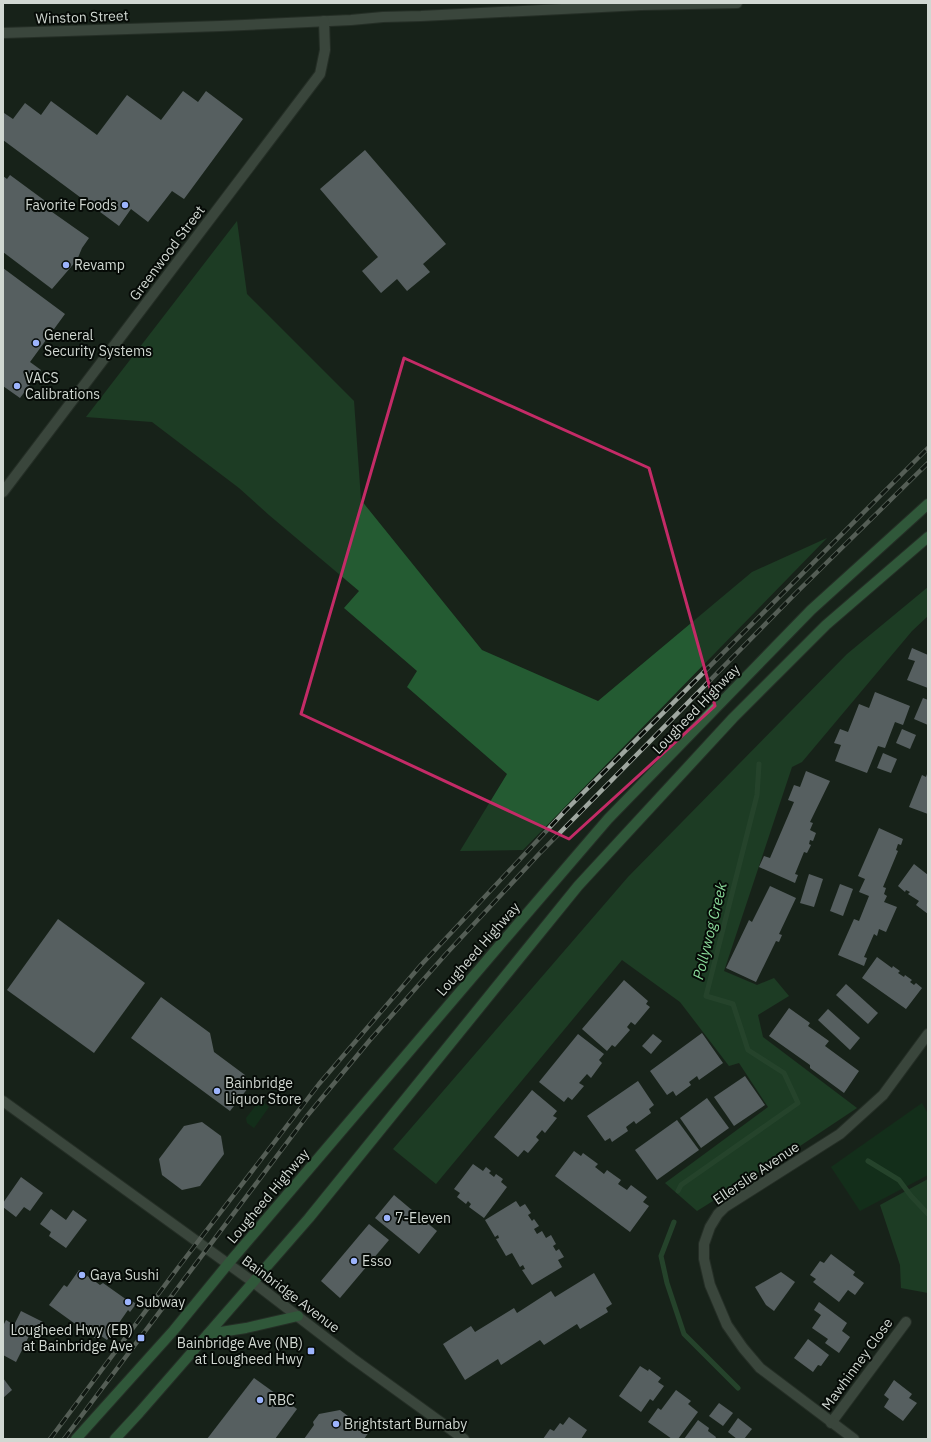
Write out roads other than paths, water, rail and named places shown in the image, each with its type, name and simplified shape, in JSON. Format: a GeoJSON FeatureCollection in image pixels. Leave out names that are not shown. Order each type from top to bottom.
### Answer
{"type":"FeatureCollection","features":[{"type":"Feature","properties":{"kind":"main road","name":"Lougheed Highway"},"geometry":{"type":"LineString","coordinates":[[76,1439],[144,1364],[608,819],[811,610],[928,504]]}},
{"type":"Feature","properties":{"kind":"main road"},"geometry":{"type":"LineString","coordinates":[[115,1439],[139,1414],[309,1218],[578,886],[733,718],[826,625],[928,537]]}},
{"type":"Feature","properties":{"kind":"main road"},"geometry":{"type":"LineString","coordinates":[[208,1334],[246,1328],[298,1316]]}},
{"type":"Feature","properties":{"kind":"street","name":"Winston Street"},"geometry":{"type":"LineString","coordinates":[[3,33],[351,20],[383,17],[641,5],[737,3]]}},
{"type":"Feature","properties":{"kind":"street","name":"Greenwood Street"},"geometry":{"type":"LineString","coordinates":[[3,492],[320,74],[325,50],[324,21]]}},
{"type":"Feature","properties":{"kind":"street","name":"Ellerslie Avenue"},"geometry":{"type":"LineString","coordinates":[[854,1439],[760,1368],[743,1348],[727,1325],[710,1285],[704,1259],[704,1244],[710,1227],[718,1214],[725,1207],[840,1134],[883,1095],[928,1034]]}},
{"type":"Feature","properties":{"kind":"street","name":"Bainbridge Avenue"},"geometry":{"type":"LineString","coordinates":[[3,1101],[253,1282],[352,1358],[464,1439]]}},
{"type":"Feature","properties":{"kind":"street","name":"Mawhinney Close"},"geometry":{"type":"LineString","coordinates":[[831,1423],[906,1322]]}},
{"type":"Feature","properties":{"kind":"waterway","name":"Pollywog Creek"},"geometry":{"type":"LineString","coordinates":[[678,1191],[681,1185],[798,1103],[784,1073],[748,1050],[733,1004],[706,996],[757,795],[759,764]]}},
{"type":"Feature","properties":{"kind":"waterway"},"geometry":{"type":"LineString","coordinates":[[868,1161],[899,1180],[911,1196],[928,1214]]}},
{"type":"Feature","properties":{"kind":"waterway","name":"Pollywog Creek"},"geometry":{"type":"LineString","coordinates":[[674,1222],[661,1256],[667,1283],[684,1334],[738,1388]]}},
{"type":"Feature","properties":{"kind":"railway"},"geometry":{"type":"LineString","coordinates":[[50,1439],[180,1265],[319,1084],[421,965],[565,811],[928,448]]}},
{"type":"Feature","properties":{"kind":"railway"},"geometry":{"type":"LineString","coordinates":[[64,1439],[307,1116],[370,1040],[446,954],[539,854],[797,592],[928,463]]}},
{"type":"Feature","properties":{"kind":"place","name":"Favorite Foods"},"geometry":{"type":"Point","coordinates":[125,205]}},
{"type":"Feature","properties":{"kind":"place","name":"Revamp"},"geometry":{"type":"Point","coordinates":[66,265]}},
{"type":"Feature","properties":{"kind":"place","name":"General Security Systems"},"geometry":{"type":"Point","coordinates":[36,343]}},
{"type":"Feature","properties":{"kind":"place","name":"VACS Calibrations"},"geometry":{"type":"Point","coordinates":[17,386]}},
{"type":"Feature","properties":{"kind":"place","name":"Bainbridge Liquor Store"},"geometry":{"type":"Point","coordinates":[217,1091]}},
{"type":"Feature","properties":{"kind":"place","name":"7-Eleven"},"geometry":{"type":"Point","coordinates":[387,1218]}},
{"type":"Feature","properties":{"kind":"place","name":"Esso"},"geometry":{"type":"Point","coordinates":[354,1261]}},
{"type":"Feature","properties":{"kind":"place","name":"Gaya Sushi"},"geometry":{"type":"Point","coordinates":[82,1275]}},
{"type":"Feature","properties":{"kind":"place","name":"Subway"},"geometry":{"type":"Point","coordinates":[128,1302]}},
{"type":"Feature","properties":{"kind":"place","name":"Lougheed Hwy (EB) at Bainbridge Ave"},"geometry":{"type":"Point","coordinates":[141,1338]}},
{"type":"Feature","properties":{"kind":"place","name":"Bainbridge Ave (NB) at Lougheed Hwy"},"geometry":{"type":"Point","coordinates":[311,1351]}},
{"type":"Feature","properties":{"kind":"place","name":"RBC"},"geometry":{"type":"Point","coordinates":[260,1400]}},
{"type":"Feature","properties":{"kind":"place","name":"Brightstart Burnaby"},"geometry":{"type":"Point","coordinates":[336,1424]}}]}
